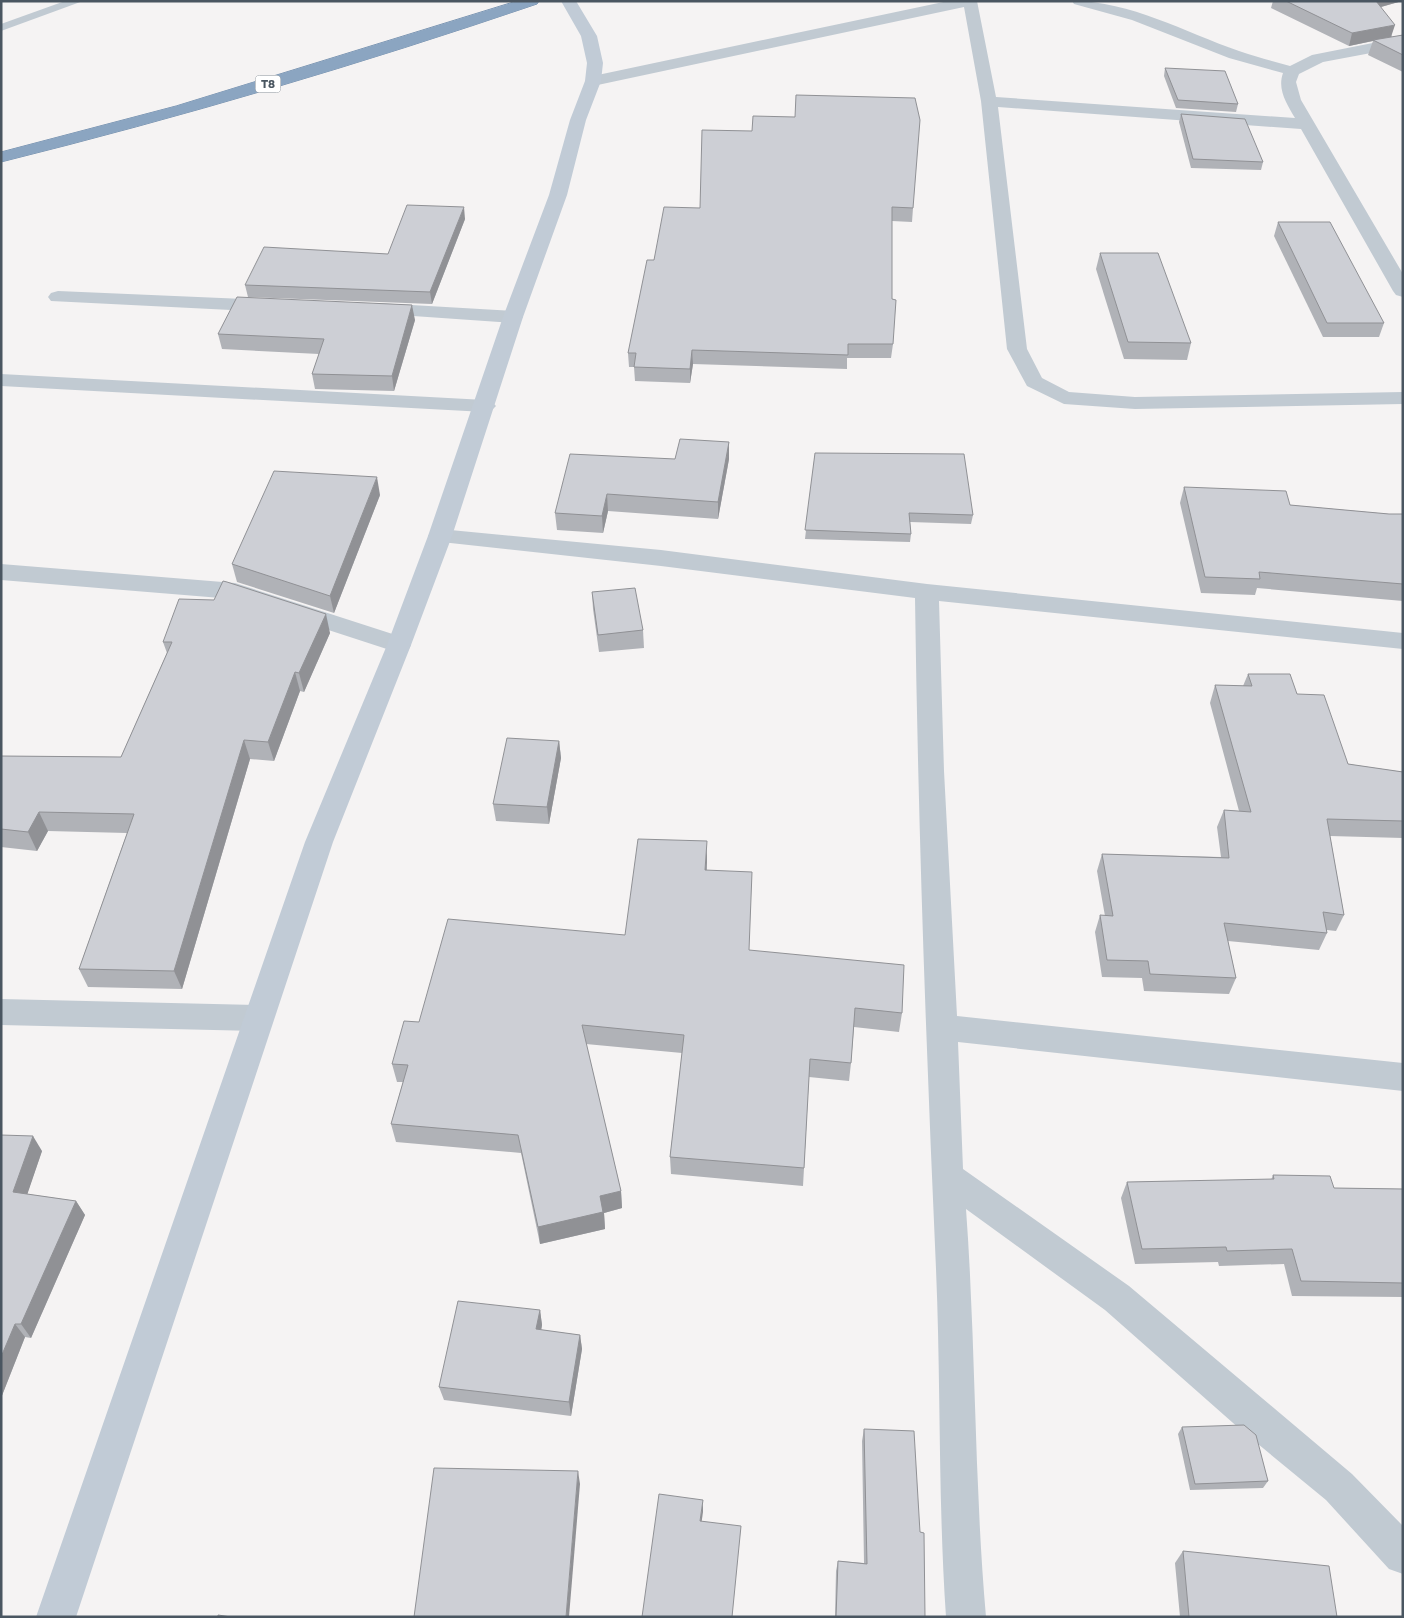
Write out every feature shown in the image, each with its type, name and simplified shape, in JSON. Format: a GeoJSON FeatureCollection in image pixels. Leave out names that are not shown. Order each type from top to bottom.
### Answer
{"type":"FeatureCollection","features":[{"type":"Feature","properties":{"kind":"highway","name":"T8"},"geometry":{"type":"LineString","coordinates":[[1,157],[182,110],[467,24],[532,1]]}},
{"type":"Feature","properties":{"kind":"street"},"geometry":{"type":"LineString","coordinates":[[56,1617],[319,842],[399,645],[440,536],[485,406],[513,317],[558,196],[578,120],[592,81],[595,62],[589,36],[568,1]]}},
{"type":"Feature","properties":{"kind":"street"},"geometry":{"type":"LineString","coordinates":[[592,81],[970,1],[989,101],[1017,349],[1034,382],[1064,398],[1135,403],[1403,398]]}},
{"type":"Feature","properties":{"kind":"street"},"geometry":{"type":"LineString","coordinates":[[1078,1],[1137,17],[1235,55],[1292,71],[1318,58],[1403,42]]}},
{"type":"Feature","properties":{"kind":"street"},"geometry":{"type":"LineString","coordinates":[[1292,71],[1288,82],[1293,100],[1403,290]]}},
{"type":"Feature","properties":{"kind":"street"},"geometry":{"type":"LineString","coordinates":[[989,101],[1306,124]]}},
{"type":"Feature","properties":{"kind":"street"},"geometry":{"type":"LineString","coordinates":[[58,297],[292,306]]}},
{"type":"Feature","properties":{"kind":"street"},"geometry":{"type":"LineString","coordinates":[[360,308],[513,317]]}},
{"type":"Feature","properties":{"kind":"street"},"geometry":{"type":"LineString","coordinates":[[1,380],[485,406]]}},
{"type":"Feature","properties":{"kind":"street"},"geometry":{"type":"LineString","coordinates":[[440,536],[661,558],[927,592],[1403,641]]}},
{"type":"Feature","properties":{"kind":"street"},"geometry":{"type":"LineString","coordinates":[[1,572],[234,591],[399,645]]}},
{"type":"Feature","properties":{"kind":"street"},"geometry":{"type":"LineString","coordinates":[[927,592],[931,770],[937,873],[947,1176],[953,1270],[961,1554],[966,1617]]}},
{"type":"Feature","properties":{"kind":"street"},"geometry":{"type":"LineString","coordinates":[[1,1012],[259,1018]]}},
{"type":"Feature","properties":{"kind":"street"},"geometry":{"type":"LineString","coordinates":[[942,1027],[1403,1077]]}},
{"type":"Feature","properties":{"kind":"street"},"geometry":{"type":"LineString","coordinates":[[947,1176],[1117,1298],[1254,1417],[1339,1486],[1403,1555]]}},
{"type":"Feature","properties":{"kind":"lane"},"geometry":{"type":"LineString","coordinates":[[1,28],[77,1]]}},
{"type":"Feature","properties":{"kind":"building"},"geometry":{"type":"Polygon","coordinates":[[[1286,1],[1376,1],[1395,25],[1352,33],[1286,1]]]}},
{"type":"Feature","properties":{"kind":"building"},"geometry":{"type":"Polygon","coordinates":[[[1403,35],[1403,55],[1373,40],[1403,35]]]}},
{"type":"Feature","properties":{"kind":"building"},"geometry":{"type":"Polygon","coordinates":[[[1165,68],[1225,71],[1238,104],[1178,100],[1165,68]]]}},
{"type":"Feature","properties":{"kind":"building"},"geometry":{"type":"Polygon","coordinates":[[[796,95],[915,98],[920,120],[913,208],[892,207],[892,299],[896,300],[893,344],[848,344],[848,355],[692,350],[690,369],[634,367],[636,353],[628,353],[647,260],[654,260],[664,207],[700,208],[702,130],[752,131],[753,116],[795,117],[796,95]]]}},
{"type":"Feature","properties":{"kind":"building"},"geometry":{"type":"Polygon","coordinates":[[[1181,114],[1245,119],[1263,162],[1193,159],[1181,114]]]}},
{"type":"Feature","properties":{"kind":"building"},"geometry":{"type":"Polygon","coordinates":[[[407,205],[464,207],[430,292],[245,285],[264,247],[388,254],[407,205]]]}},
{"type":"Feature","properties":{"kind":"building"},"geometry":{"type":"Polygon","coordinates":[[[1278,222],[1330,222],[1384,323],[1327,323],[1278,222]]]}},
{"type":"Feature","properties":{"kind":"building"},"geometry":{"type":"Polygon","coordinates":[[[1100,253],[1158,253],[1191,343],[1128,342],[1100,253]]]}},
{"type":"Feature","properties":{"kind":"building"},"geometry":{"type":"Polygon","coordinates":[[[237,297],[412,305],[392,376],[312,374],[324,339],[218,334],[237,297]]]}},
{"type":"Feature","properties":{"kind":"building"},"geometry":{"type":"Polygon","coordinates":[[[680,439],[729,442],[718,502],[607,494],[602,516],[555,513],[570,454],[675,459],[680,439]]]}},
{"type":"Feature","properties":{"kind":"building"},"geometry":{"type":"Polygon","coordinates":[[[815,453],[964,454],[973,515],[909,513],[911,534],[805,530],[815,453]]]}},
{"type":"Feature","properties":{"kind":"building"},"geometry":{"type":"Polygon","coordinates":[[[274,471],[377,477],[330,596],[232,564],[274,471]]]}},
{"type":"Feature","properties":{"kind":"building"},"geometry":{"type":"Polygon","coordinates":[[[1184,487],[1286,491],[1290,505],[1403,514],[1403,584],[1259,572],[1260,579],[1205,577],[1184,487]]]}},
{"type":"Feature","properties":{"kind":"building"},"geometry":{"type":"Polygon","coordinates":[[[223,581],[326,614],[299,673],[295,672],[268,742],[244,740],[174,971],[79,969],[134,814],[39,812],[28,832],[1,829],[1,756],[121,757],[172,642],[163,642],[179,599],[214,600],[223,581]]]}},
{"type":"Feature","properties":{"kind":"building"},"geometry":{"type":"Polygon","coordinates":[[[635,588],[643,630],[598,635],[592,592],[635,588]]]}},
{"type":"Feature","properties":{"kind":"building"},"geometry":{"type":"Polygon","coordinates":[[[1248,674],[1290,674],[1297,694],[1324,695],[1348,764],[1403,772],[1403,821],[1327,819],[1344,915],[1323,912],[1327,933],[1224,923],[1236,978],[1150,974],[1148,961],[1107,960],[1100,915],[1113,916],[1102,854],[1229,858],[1224,810],[1251,812],[1215,685],[1252,686],[1248,674]]]}},
{"type":"Feature","properties":{"kind":"building"},"geometry":{"type":"Polygon","coordinates":[[[507,738],[559,741],[547,807],[493,804],[507,738]]]}},
{"type":"Feature","properties":{"kind":"building"},"geometry":{"type":"Polygon","coordinates":[[[638,839],[707,841],[705,870],[752,872],[749,950],[904,965],[902,1013],[855,1008],[851,1063],[810,1059],[804,1168],[670,1157],[684,1035],[582,1025],[621,1191],[600,1196],[603,1212],[538,1227],[518,1135],[391,1124],[408,1065],[392,1064],[404,1021],[419,1022],[448,919],[625,935],[638,839]]]}},
{"type":"Feature","properties":{"kind":"building"},"geometry":{"type":"Polygon","coordinates":[[[1,1135],[33,1136],[13,1192],[76,1201],[21,1324],[15,1324],[1,1357],[1,1135]]]}},
{"type":"Feature","properties":{"kind":"building"},"geometry":{"type":"Polygon","coordinates":[[[1273,1175],[1330,1176],[1334,1188],[1403,1189],[1403,1283],[1301,1281],[1292,1249],[1227,1251],[1226,1247],[1142,1249],[1127,1182],[1274,1179],[1273,1175]]]}},
{"type":"Feature","properties":{"kind":"building"},"geometry":{"type":"Polygon","coordinates":[[[458,1301],[540,1310],[536,1329],[580,1335],[569,1402],[439,1387],[458,1301]]]}},
{"type":"Feature","properties":{"kind":"building"},"geometry":{"type":"Polygon","coordinates":[[[1244,1425],[1256,1435],[1268,1481],[1195,1484],[1182,1427],[1244,1425]]]}},
{"type":"Feature","properties":{"kind":"building"},"geometry":{"type":"Polygon","coordinates":[[[864,1429],[914,1431],[920,1532],[924,1533],[925,1617],[836,1617],[838,1561],[867,1564],[864,1429]]]}},
{"type":"Feature","properties":{"kind":"building"},"geometry":{"type":"Polygon","coordinates":[[[434,1468],[578,1471],[566,1617],[414,1617],[434,1468]]]}},
{"type":"Feature","properties":{"kind":"building"},"geometry":{"type":"Polygon","coordinates":[[[659,1494],[703,1500],[700,1521],[741,1526],[732,1617],[642,1617],[659,1494]]]}},
{"type":"Feature","properties":{"kind":"building"},"geometry":{"type":"Polygon","coordinates":[[[1183,1551],[1329,1566],[1337,1617],[1189,1617],[1183,1551]]]}}]}
